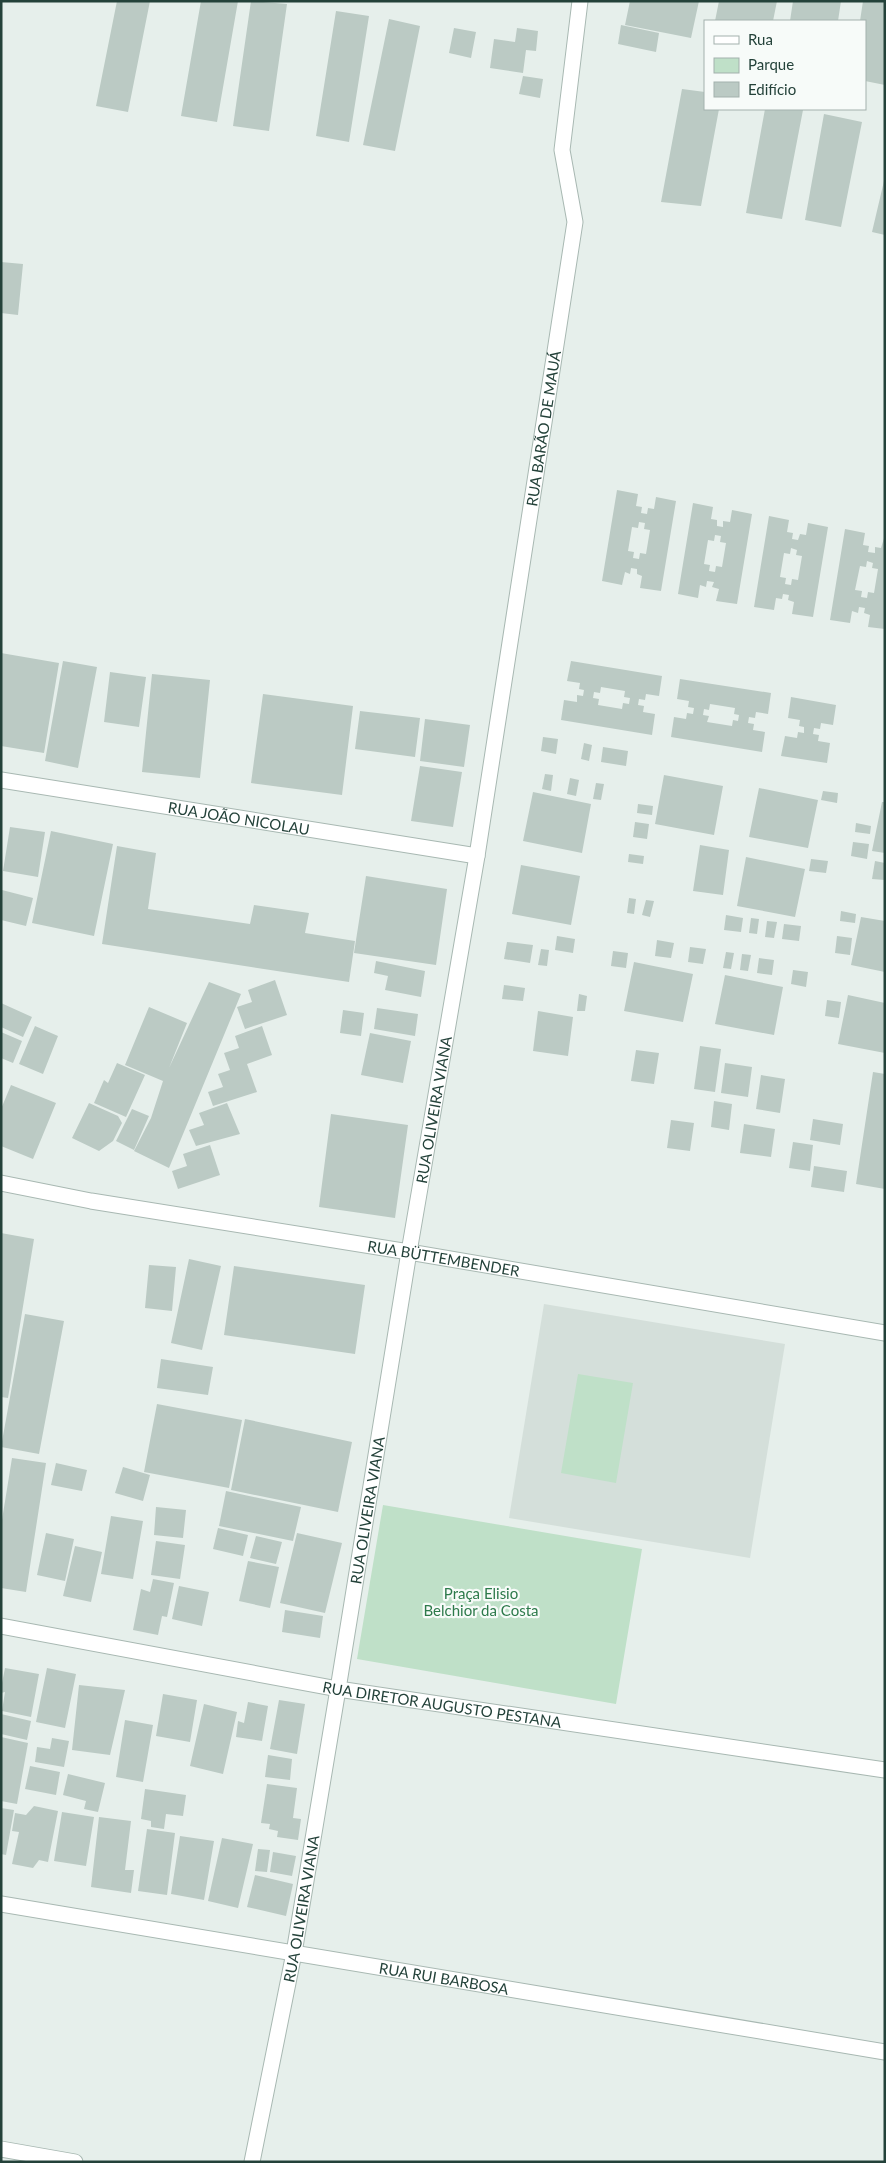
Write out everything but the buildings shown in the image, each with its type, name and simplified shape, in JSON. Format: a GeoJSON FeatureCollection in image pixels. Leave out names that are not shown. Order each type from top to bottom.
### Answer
{"type":"FeatureCollection","features":[{"type":"Feature","properties":{"kind":"street","name":"RUA BARÃO DE MAUÁ"},"geometry":{"type":"LineString","coordinates":[[477,856],[575,222],[562,150],[580,1]]}},
{"type":"Feature","properties":{"kind":"street","name":"RUA JOÃO NICOLAU"},"geometry":{"type":"LineString","coordinates":[[1,780],[477,856]]}},
{"type":"Feature","properties":{"kind":"street","name":"RUA OLIVEIRA VIANA"},"geometry":{"type":"LineString","coordinates":[[252,2162],[294,1953],[409,1252],[477,856]]}},
{"type":"Feature","properties":{"kind":"street","name":"RUA BÜTTEMBENDER"},"geometry":{"type":"LineString","coordinates":[[1,1183],[91,1201],[409,1252],[885,1334]]}},
{"type":"Feature","properties":{"kind":"street","name":"RUA DIRETOR AUGUSTO PESTANA"},"geometry":{"type":"LineString","coordinates":[[1,1626],[338,1689],[885,1770]]}},
{"type":"Feature","properties":{"kind":"street","name":"RUA RUI BARBOSA"},"geometry":{"type":"LineString","coordinates":[[1,1904],[885,2052]]}},
{"type":"Feature","properties":{"kind":"street"},"geometry":{"type":"LineString","coordinates":[[1,2149],[75,2162]]}},
{"type":"Feature","properties":{"kind":"shaded area"},"geometry":{"type":"Polygon","coordinates":[[[544,1304],[785,1344],[750,1558],[509,1518],[544,1304]]]}},
{"type":"Feature","properties":{"kind":"green space"},"geometry":{"type":"Polygon","coordinates":[[[578,1374],[633,1383],[616,1483],[561,1473],[578,1374]]]}},
{"type":"Feature","properties":{"kind":"green space","name":"Praça Elisio Belchior da Costa"},"geometry":{"type":"Polygon","coordinates":[[[383,1505],[642,1549],[616,1704],[357,1659],[383,1505]]]}}]}
